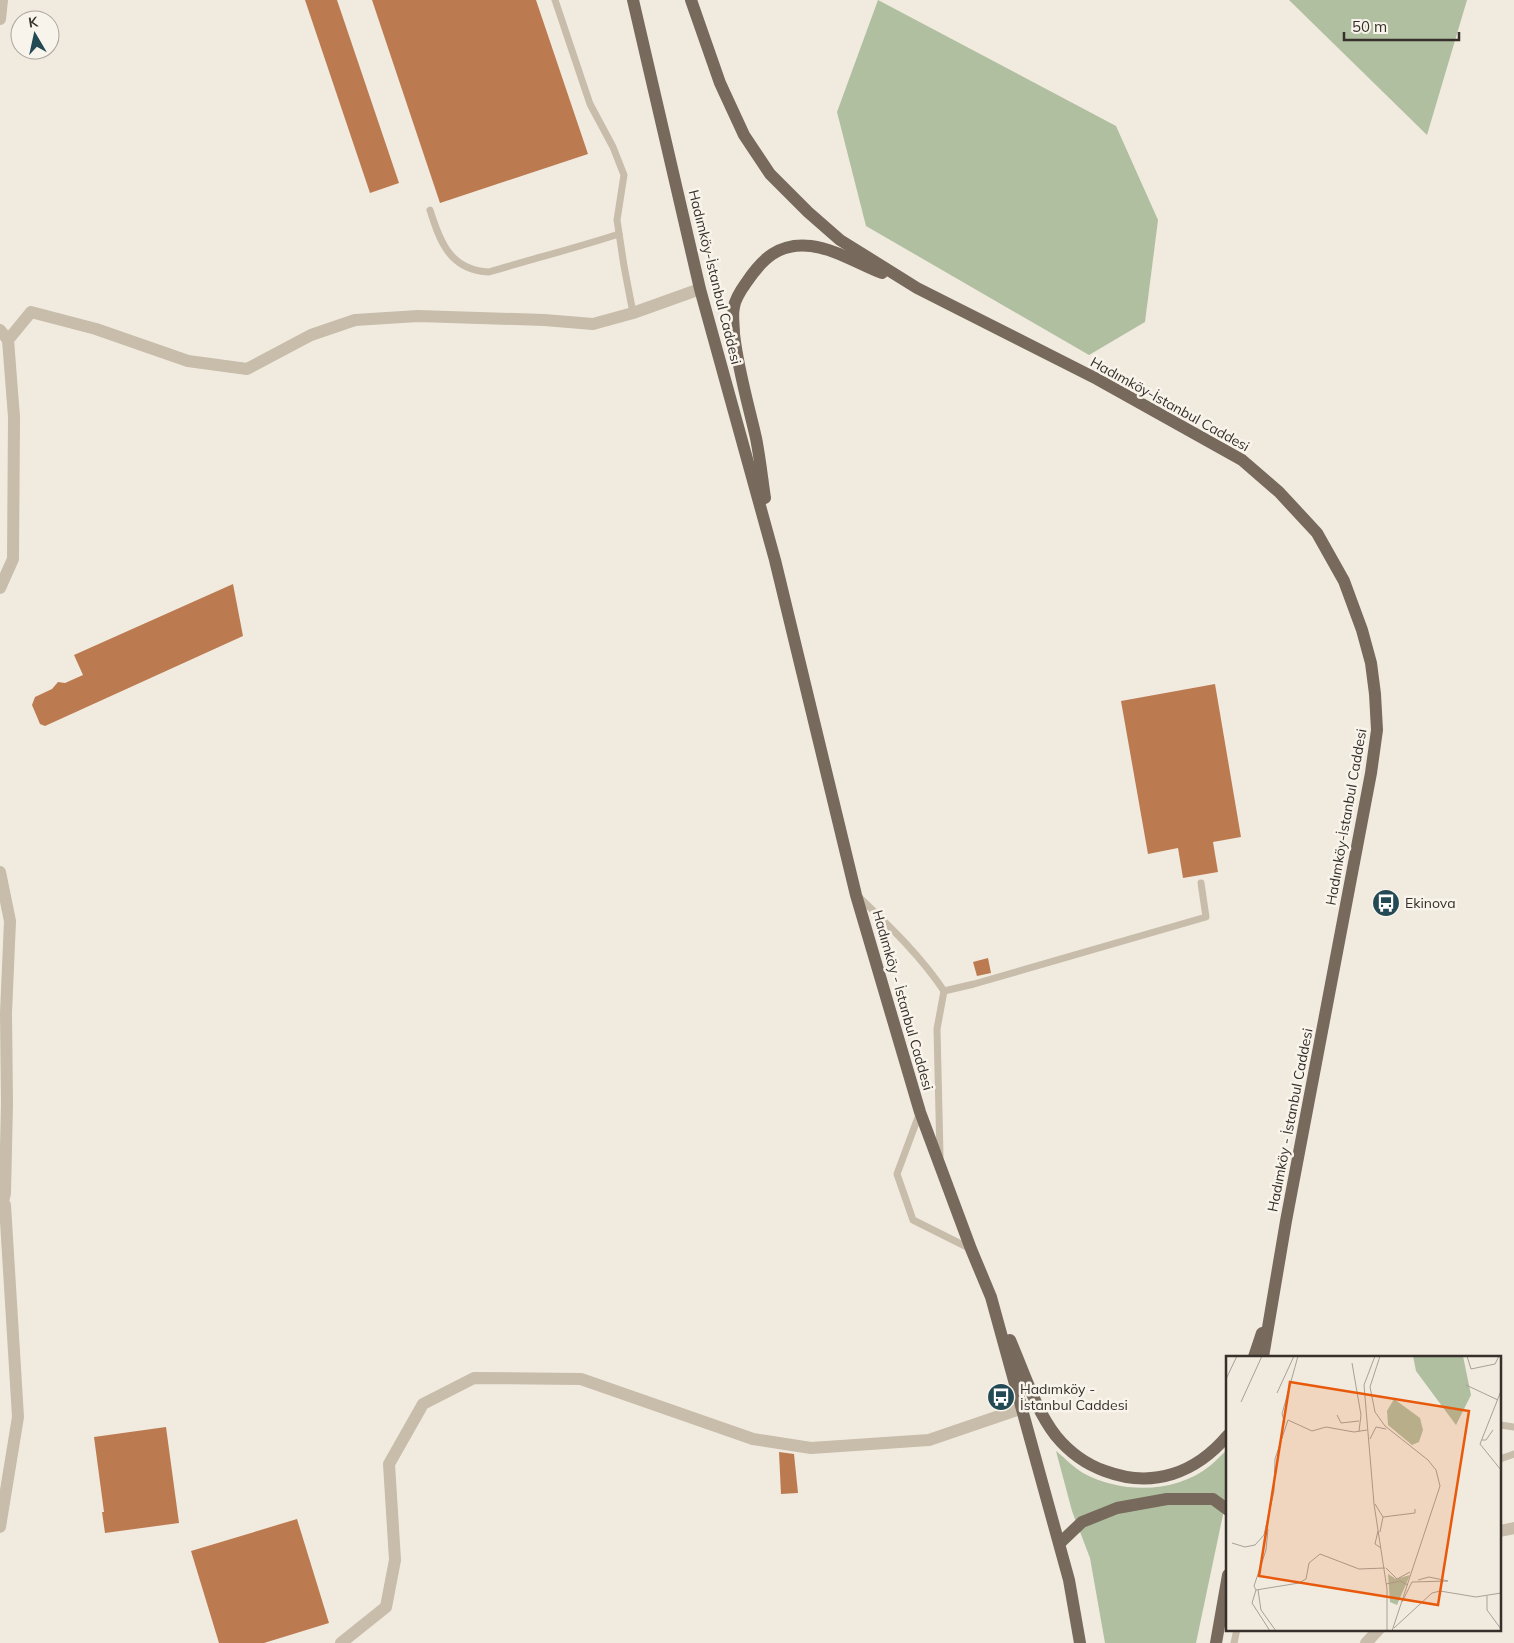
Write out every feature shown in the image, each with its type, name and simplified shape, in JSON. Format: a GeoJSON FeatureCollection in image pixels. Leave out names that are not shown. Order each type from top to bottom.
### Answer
{"type":"FeatureCollection","features":[{"type":"Feature","properties":{"kind":"main road","name":"Hadımköy-İstanbul Caddesi"},"geometry":{"type":"LineString","coordinates":[[633,0],[700,289],[775,560]]}},
{"type":"Feature","properties":{"kind":"main road","name":"Hadımköy-İstanbul Caddesi"},"geometry":{"type":"LineString","coordinates":[[691,0],[720,83],[744,134],[770,174],[808,212],[840,240],[917,288],[1097,380],[1242,460],[1279,492],[1317,533],[1344,581],[1362,630],[1371,663],[1377,730],[1371,773],[1333,978]]}},
{"type":"Feature","properties":{"kind":"main road"},"geometry":{"type":"LineString","coordinates":[[775,560],[756,438],[739,372],[734,307],[742,289],[766,258],[782,249],[801,246],[812,246],[828,250],[917,288]]}},
{"type":"Feature","properties":{"kind":"main road","name":"Hadımköy - İstanbul Caddesi"},"geometry":{"type":"LineString","coordinates":[[775,560],[856,894],[920,1112],[940,1169],[991,1297],[1070,1580],[1080,1643]]}},
{"type":"Feature","properties":{"kind":"main road","name":"Hadımköy - İstanbul Caddesi"},"geometry":{"type":"LineString","coordinates":[[1263,1356],[1333,978]]}},
{"type":"Feature","properties":{"kind":"main road"},"geometry":{"type":"LineString","coordinates":[[991,1297],[1046,1421],[1062,1443],[1081,1460],[1096,1468],[1123,1476],[1142,1479],[1160,1478],[1179,1472],[1196,1463],[1213,1452],[1226,1437]]}},
{"type":"Feature","properties":{"kind":"main road"},"geometry":{"type":"LineString","coordinates":[[1254,1356],[1270,1314]]}},
{"type":"Feature","properties":{"kind":"main road"},"geometry":{"type":"LineString","coordinates":[[1060,1543],[1082,1522],[1118,1508],[1167,1499],[1213,1498],[1226,1508]]}},
{"type":"Feature","properties":{"kind":"main road"},"geometry":{"type":"LineString","coordinates":[[1216,1643],[1226,1586]]}},
{"type":"Feature","properties":{"kind":"street"},"geometry":{"type":"LineString","coordinates":[[0,19],[2,0]]}},
{"type":"Feature","properties":{"kind":"street"},"geometry":{"type":"LineString","coordinates":[[0,588],[13,559],[14,417],[4,335],[31,312],[96,329],[188,361],[247,369],[310,335],[355,320],[418,316],[544,320],[593,324],[634,313],[700,289]]}},
{"type":"Feature","properties":{"kind":"street"},"geometry":{"type":"LineString","coordinates":[[0,872],[10,921],[6,1013],[5,1193],[18,1417],[0,1527]]}},
{"type":"Feature","properties":{"kind":"street"},"geometry":{"type":"LineString","coordinates":[[0,1214],[5,1193]]}},
{"type":"Feature","properties":{"kind":"street"},"geometry":{"type":"LineString","coordinates":[[341,1643],[386,1607],[395,1560],[389,1464],[423,1404],[474,1378],[580,1379],[753,1439],[812,1448],[929,1440],[1023,1408]]}},
{"type":"Feature","properties":{"kind":"street"},"geometry":{"type":"LineString","coordinates":[[1366,1643],[1377,1630]]}},
{"type":"Feature","properties":{"kind":"lane"},"geometry":{"type":"LineString","coordinates":[[555,0],[590,104],[613,147],[624,176],[617,220],[634,313]]}},
{"type":"Feature","properties":{"kind":"lane"},"geometry":{"type":"LineString","coordinates":[[430,210],[446,250],[461,264],[476,271],[489,272],[619,234]]}},
{"type":"Feature","properties":{"kind":"lane"},"geometry":{"type":"LineString","coordinates":[[944,990],[974,984],[1206,918],[1201,883]]}},
{"type":"Feature","properties":{"kind":"lane"},"geometry":{"type":"LineString","coordinates":[[856,894],[907,943],[944,990],[937,1029],[940,1169]]}},
{"type":"Feature","properties":{"kind":"lane"},"geometry":{"type":"LineString","coordinates":[[920,1112],[897,1174],[912,1220],[971,1249]]}},
{"type":"Feature","properties":{"kind":"lane"},"geometry":{"type":"LineString","coordinates":[[1502,1458],[1514,1453]]}},
{"type":"Feature","properties":{"kind":"lane"},"geometry":{"type":"LineString","coordinates":[[1234,1643],[1237,1630]]}},
{"type":"Feature","properties":{"kind":"green space"},"geometry":{"type":"Polygon","coordinates":[[[878,0],[1116,126],[1158,220],[1145,322],[1089,355],[866,226],[837,112],[878,0]]]}},
{"type":"Feature","properties":{"kind":"green space"},"geometry":{"type":"Polygon","coordinates":[[[1289,0],[1467,0],[1427,135],[1289,0]]]}},
{"type":"Feature","properties":{"kind":"green space"},"geometry":{"type":"Polygon","coordinates":[[[1056,1451],[1083,1473],[1115,1485],[1131,1487],[1165,1486],[1197,1475],[1226,1451],[1226,1500],[1196,1643],[1105,1643],[1090,1558],[1072,1511],[1056,1451]]]}},
{"type":"Feature","properties":{"kind":"building"},"geometry":{"type":"Polygon","coordinates":[[[305,0],[337,0],[399,183],[370,193],[305,0]]]}},
{"type":"Feature","properties":{"kind":"building"},"geometry":{"type":"Polygon","coordinates":[[[372,0],[536,0],[588,154],[440,203],[372,0]]]}},
{"type":"Feature","properties":{"kind":"building"},"geometry":{"type":"Polygon","coordinates":[[[233,584],[243,636],[45,726],[40,724],[32,705],[35,697],[52,689],[58,682],[65,683],[83,675],[74,655],[233,584]]]}},
{"type":"Feature","properties":{"kind":"building"},"geometry":{"type":"Polygon","coordinates":[[[1215,684],[1241,837],[1213,842],[1218,872],[1183,878],[1178,848],[1148,854],[1121,701],[1215,684]]]}},
{"type":"Feature","properties":{"kind":"building"},"geometry":{"type":"Polygon","coordinates":[[[988,958],[991,973],[977,976],[973,962],[988,958]]]}},
{"type":"Feature","properties":{"kind":"building"},"geometry":{"type":"Polygon","coordinates":[[[166,1427],[179,1523],[105,1533],[94,1437],[166,1427]]]}},
{"type":"Feature","properties":{"kind":"building"},"geometry":{"type":"Polygon","coordinates":[[[779,1452],[794,1454],[798,1493],[781,1494],[779,1452]]]}},
{"type":"Feature","properties":{"kind":"building"},"geometry":{"type":"Polygon","coordinates":[[[297,1519],[329,1623],[264,1643],[219,1643],[191,1551],[297,1519]]]}},
{"type":"Feature","properties":{"kind":"place","name":"Ekinova"},"geometry":{"type":"Point","coordinates":[1386,903]}},
{"type":"Feature","properties":{"kind":"place","name":"Hadımköy - İstanbul Caddesi"},"geometry":{"type":"Point","coordinates":[1001,1397]}}]}
